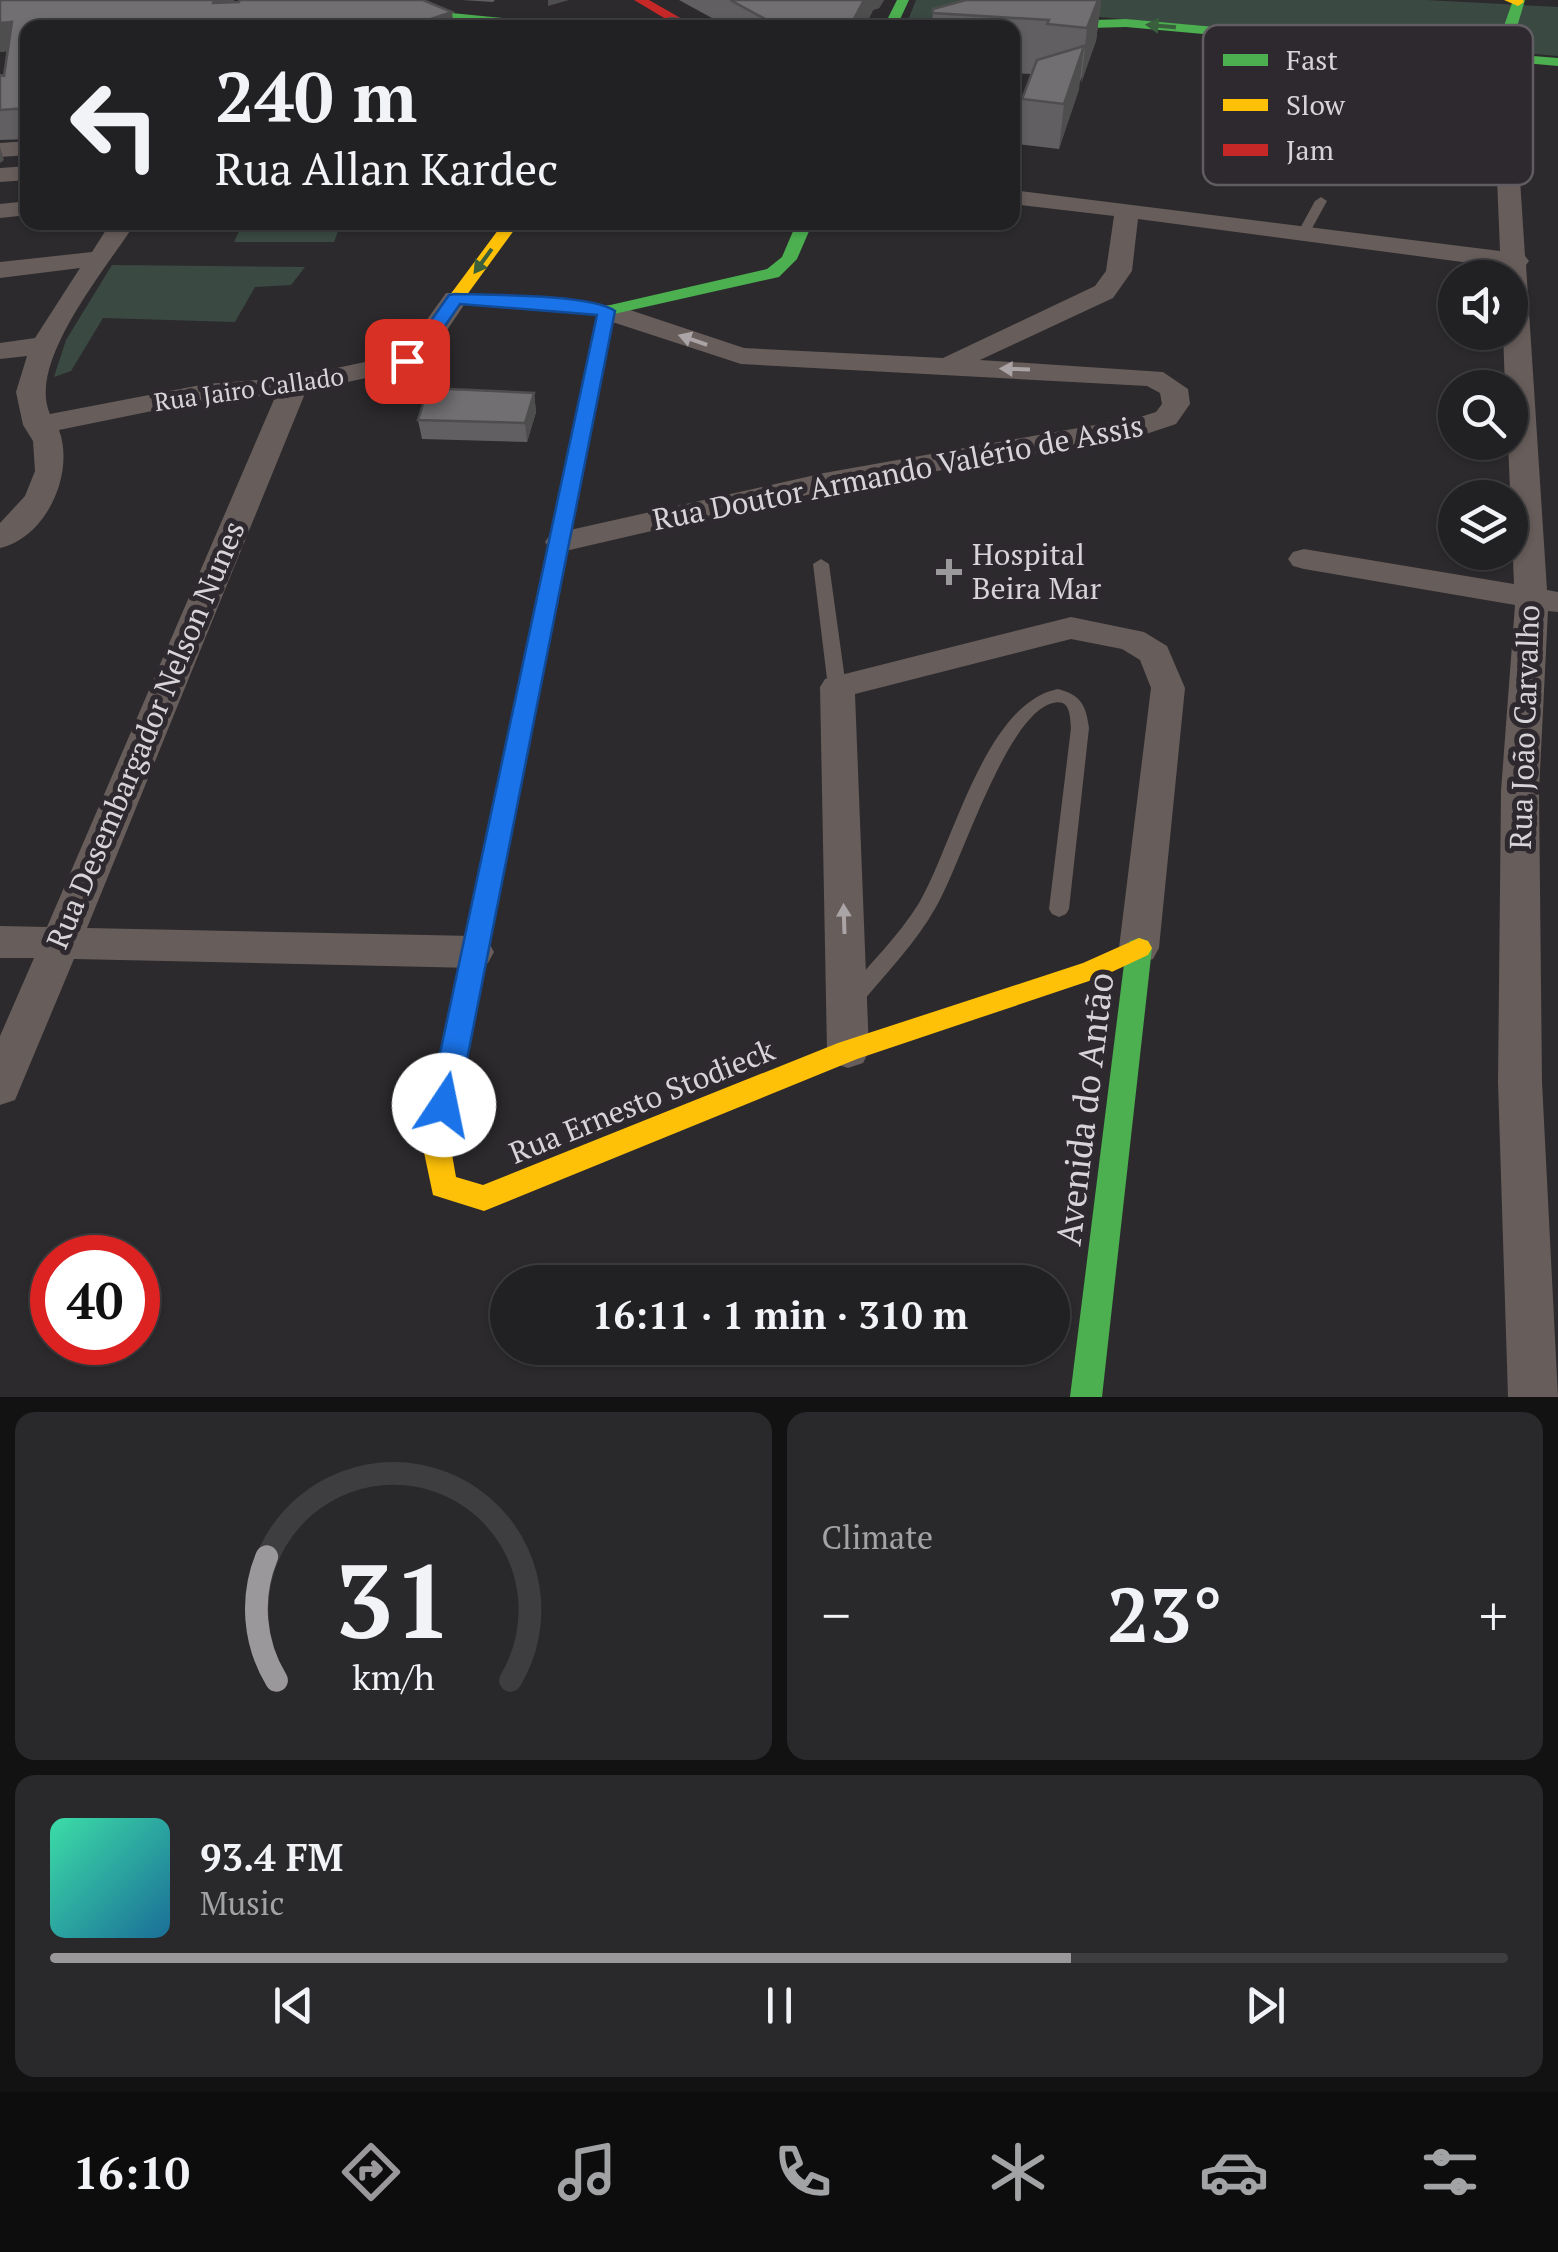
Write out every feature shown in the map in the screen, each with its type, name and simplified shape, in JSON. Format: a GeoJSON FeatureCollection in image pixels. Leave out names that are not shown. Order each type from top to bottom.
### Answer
{"type":"FeatureCollection","features":[{"type":"Feature","properties":{"kind":"street"},"geometry":{"type":"LineString","coordinates":[[275,0],[507,20]]}},
{"type":"Feature","properties":{"kind":"street"},"geometry":{"type":"LineString","coordinates":[[640,0],[677,20]]}},
{"type":"Feature","properties":{"kind":"street"},"geometry":{"type":"LineString","coordinates":[[1508,25],[1516,1]]}},
{"type":"Feature","properties":{"kind":"street"},"geometry":{"type":"LineString","coordinates":[[1020,26],[1126,23],[1203,30]]}},
{"type":"Feature","properties":{"kind":"street"},"geometry":{"type":"LineString","coordinates":[[1533,60],[1558,62]]}},
{"type":"Feature","properties":{"kind":"street","name":"Rua João Carvalho"},"geometry":{"type":"LineString","coordinates":[[1511,185],[1516,260]]}},
{"type":"Feature","properties":{"kind":"street"},"geometry":{"type":"LineString","coordinates":[[1020,198],[1502,260]]}},
{"type":"Feature","properties":{"kind":"street"},"geometry":{"type":"LineString","coordinates":[[945,366],[1104,292],[1119,270],[1127,210]]}},
{"type":"Feature","properties":{"kind":"street"},"geometry":{"type":"LineString","coordinates":[[0,539],[32,512],[43,494],[50,454],[30,389],[46,345],[119,230]]}},
{"type":"Feature","properties":{"kind":"street","name":"Rua Jairo Callado"},"geometry":{"type":"LineString","coordinates":[[38,425],[206,392],[294,385],[407,361],[421,348],[506,230]]}},
{"type":"Feature","properties":{"kind":"street"},"geometry":{"type":"LineString","coordinates":[[455,299],[550,303],[606,311],[773,273],[790,259],[803,230]]}},
{"type":"Feature","properties":{"kind":"street"},"geometry":{"type":"LineString","coordinates":[[0,270],[102,258]]}},
{"type":"Feature","properties":{"kind":"street","name":"Rua Doutor Armando Valério de Assis"},"geometry":{"type":"LineString","coordinates":[[561,542],[824,482],[1146,425],[1166,418],[1176,404],[1174,389],[1153,378],[741,356],[606,311]]}},
{"type":"Feature","properties":{"kind":"street","name":"Rua Ernesto Stodieck"},"geometry":{"type":"LineString","coordinates":[[606,311],[436,1143],[443,1186],[484,1198],[848,1052],[1092,970],[1139,948]]}},
{"type":"Feature","properties":{"kind":"street"},"geometry":{"type":"LineString","coordinates":[[0,351],[46,345]]}},
{"type":"Feature","properties":{"kind":"street","name":"Rua João Carvalho"},"geometry":{"type":"LineString","coordinates":[[1517,350],[1518,406],[1545,600],[1520,792],[1520,1082],[1533,1397]]}},
{"type":"Feature","properties":{"kind":"street","name":"Rua Desembargador Nelson Nunes"},"geometry":{"type":"LineString","coordinates":[[0,1086],[294,385]]}},
{"type":"Feature","properties":{"kind":"street"},"geometry":{"type":"LineString","coordinates":[[1304,559],[1545,600]]}},
{"type":"Feature","properties":{"kind":"street"},"geometry":{"type":"LineString","coordinates":[[848,1052],[837,688],[1071,628],[1132,640],[1155,654],[1168,688],[1139,948]]}},
{"type":"Feature","properties":{"kind":"street"},"geometry":{"type":"LineString","coordinates":[[0,942],[474,952]]}},
{"type":"Feature","properties":{"kind":"street","name":"Avenida do Antão"},"geometry":{"type":"LineString","coordinates":[[1086,1397],[1139,948]]}},
{"type":"Feature","properties":{"kind":"lane"},"geometry":{"type":"LineString","coordinates":[[1304,232],[1321,201]]}},
{"type":"Feature","properties":{"kind":"lane"},"geometry":{"type":"LineString","coordinates":[[821,564],[837,688]]}},
{"type":"Feature","properties":{"kind":"lane"},"geometry":{"type":"LineString","coordinates":[[846,1007],[904,942],[930,900],[984,780],[1012,730],[1037,702],[1054,695],[1071,699],[1078,709],[1080,728],[1059,909]]}},
{"type":"Feature","properties":{"kind":"green space"},"geometry":{"type":"Polygon","coordinates":[[[916,0],[1426,0],[1558,7],[1558,56],[1533,54],[1533,25],[1203,26],[1053,13],[908,20],[916,0]]]}},
{"type":"Feature","properties":{"kind":"green space"},"geometry":{"type":"Polygon","coordinates":[[[239,230],[338,230],[334,242],[234,242],[239,230]]]}},
{"type":"Feature","properties":{"kind":"green space"},"geometry":{"type":"Polygon","coordinates":[[[112,265],[305,267],[291,285],[255,287],[235,322],[103,318],[71,371],[54,377],[66,340],[112,265]]]}},
{"type":"Feature","properties":{"kind":"building"},"geometry":{"type":"Polygon","coordinates":[[[0,0],[423,0],[452,12],[428,20],[20,20],[20,109],[0,110],[0,75],[4,76],[12,22],[0,23],[0,0]]]}},
{"type":"Feature","properties":{"kind":"building"},"geometry":{"type":"Polygon","coordinates":[[[730,0],[864,0],[853,20],[767,20],[730,0]]]}},
{"type":"Feature","properties":{"kind":"building"},"geometry":{"type":"Polygon","coordinates":[[[966,0],[1098,0],[1087,28],[1047,24],[1049,20],[933,13],[933,9],[966,0]]]}},
{"type":"Feature","properties":{"kind":"building"},"geometry":{"type":"Polygon","coordinates":[[[1084,46],[1064,104],[1022,99],[1037,60],[1084,46]]]}},
{"type":"Feature","properties":{"kind":"building"},"geometry":{"type":"Polygon","coordinates":[[[428,388],[534,393],[525,423],[418,420],[428,388]]]}},
{"type":"Feature","properties":{"kind":"traffic: fast"},"geometry":{"type":"LineString","coordinates":[[275,0],[507,20]]}},
{"type":"Feature","properties":{"kind":"traffic: fast"},"geometry":{"type":"LineString","coordinates":[[893,20],[903,0]]}},
{"type":"Feature","properties":{"kind":"traffic: fast"},"geometry":{"type":"LineString","coordinates":[[1510,25],[1519,0]]}},
{"type":"Feature","properties":{"kind":"traffic: fast"},"geometry":{"type":"LineString","coordinates":[[1020,26],[1126,23],[1203,30]]}},
{"type":"Feature","properties":{"kind":"traffic: fast"},"geometry":{"type":"LineString","coordinates":[[1533,60],[1558,62]]}},
{"type":"Feature","properties":{"kind":"traffic: fast"},"geometry":{"type":"LineString","coordinates":[[455,299],[550,303],[606,311],[773,273],[789,259],[802,230]]}},
{"type":"Feature","properties":{"kind":"traffic: fast"},"geometry":{"type":"LineString","coordinates":[[472,969],[606,311]]}},
{"type":"Feature","properties":{"kind":"traffic: fast"},"geometry":{"type":"LineString","coordinates":[[1086,1397],[1139,948]]}},
{"type":"Feature","properties":{"kind":"traffic: slow"},"geometry":{"type":"LineString","coordinates":[[1510,0],[1518,2]]}},
{"type":"Feature","properties":{"kind":"traffic: slow"},"geometry":{"type":"LineString","coordinates":[[455,299],[506,230]]}},
{"type":"Feature","properties":{"kind":"traffic: slow"},"geometry":{"type":"LineString","coordinates":[[472,969],[436,1143],[443,1186],[484,1198],[848,1051],[1092,970],[1139,948]]}},
{"type":"Feature","properties":{"kind":"traffic: jam"},"geometry":{"type":"LineString","coordinates":[[640,0],[677,20]]}},
{"type":"Feature","properties":{"kind":"place","name":"Hospital Beira Mar"},"geometry":{"type":"Point","coordinates":[949,572]}},
{"type":"Feature","properties":{"kind":"route"},"geometry":{"type":"LineString","coordinates":[[407,361],[421,348],[455,299],[550,303],[606,311],[444,1105]]}}]}
